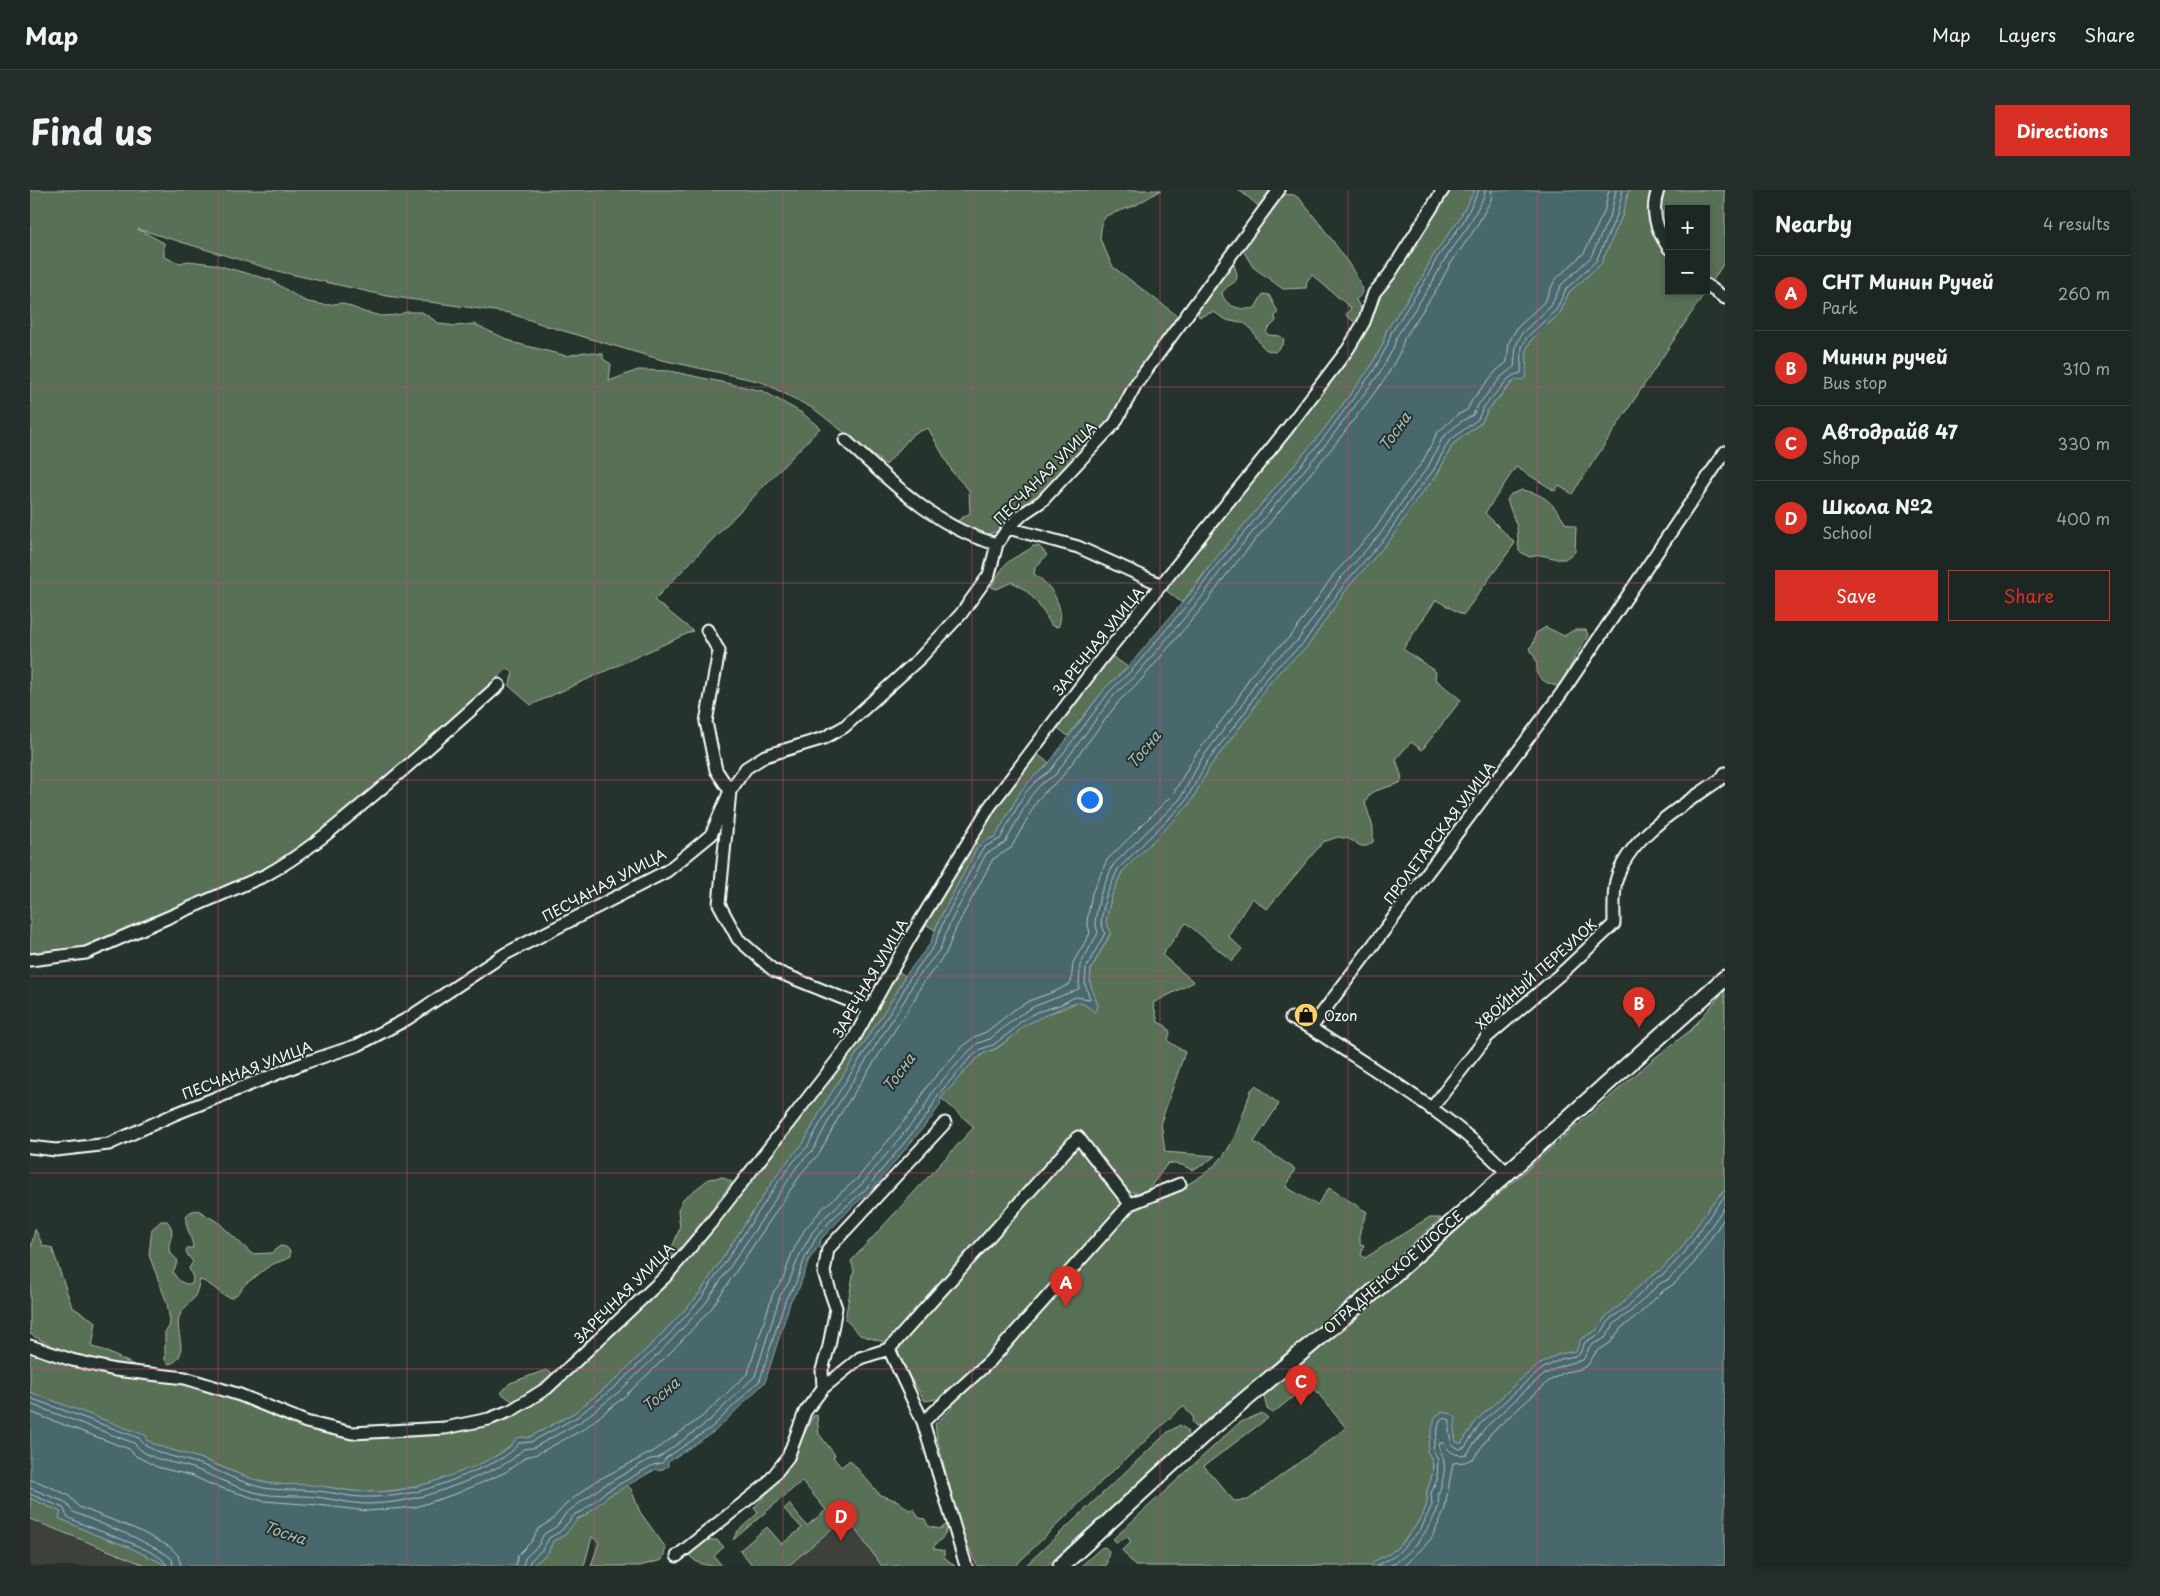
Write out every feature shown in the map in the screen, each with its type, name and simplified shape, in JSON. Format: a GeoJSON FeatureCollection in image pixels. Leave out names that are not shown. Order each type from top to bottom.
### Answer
{"type":"FeatureCollection","features":[{"type":"Feature","properties":{"kind":"main road","name":"ОТРАДНЕНСКОЕ ШОССЕ"},"geometry":{"type":"LineString","coordinates":[[1062,1566],[1202,1437],[1391,1276],[1725,978]]}},
{"type":"Feature","properties":{"kind":"street","name":"ПЕСЧАНАЯ УЛИЦА"},"geometry":{"type":"LineString","coordinates":[[30,1147],[56,1150],[109,1144],[175,1114],[304,1063],[358,1045],[407,1019],[505,954],[667,871],[711,836],[730,791],[746,768],[765,756],[824,738],[844,727],[920,658],[961,614],[989,575],[998,544],[1008,528],[1024,513],[1042,501],[1115,423],[1136,384],[1279,190]]}},
{"type":"Feature","properties":{"kind":"street","name":"ЗАРЕЧНАЯ УЛИЦА"},"geometry":{"type":"LineString","coordinates":[[31,1345],[72,1360],[115,1370],[184,1378],[240,1395],[306,1422],[352,1433],[445,1428],[489,1419],[512,1410],[546,1388],[666,1276],[710,1224],[853,1040],[869,1009],[990,806],[1102,658],[1288,429],[1348,349],[1364,322],[1374,293],[1444,190]]}},
{"type":"Feature","properties":{"kind":"street"},"geometry":{"type":"LineString","coordinates":[[1658,190],[1654,200],[1654,219],[1665,240]]}},
{"type":"Feature","properties":{"kind":"street"},"geometry":{"type":"LineString","coordinates":[[1710,288],[1725,298]]}},
{"type":"Feature","properties":{"kind":"street"},"geometry":{"type":"LineString","coordinates":[[845,440],[919,504],[952,527],[972,537],[998,544]]}},
{"type":"Feature","properties":{"kind":"street","name":"ПРОЛЕТАРСКАЯ УЛИЦА"},"geometry":{"type":"LineString","coordinates":[[1311,1028],[1561,694],[1725,452]]}},
{"type":"Feature","properties":{"kind":"street"},"geometry":{"type":"LineString","coordinates":[[1008,528],[1078,547],[1162,585]]}},
{"type":"Feature","properties":{"kind":"street"},"geometry":{"type":"LineString","coordinates":[[707,630],[719,651],[706,722],[716,770],[730,791],[719,904],[738,939],[773,970],[869,1009]]}},
{"type":"Feature","properties":{"kind":"street"},"geometry":{"type":"LineString","coordinates":[[30,960],[86,953],[266,875],[291,861],[310,849],[388,784],[499,685]]}},
{"type":"Feature","properties":{"kind":"street","name":"ХВОЙНЫЙ ПЕРЕУЛОК"},"geometry":{"type":"LineString","coordinates":[[1431,1109],[1487,1036],[1564,971],[1614,924],[1616,882],[1623,863],[1633,848],[1654,828],[1724,777]]}},
{"type":"Feature","properties":{"kind":"street"},"geometry":{"type":"LineString","coordinates":[[1291,1018],[1311,1028],[1431,1109],[1490,1155],[1507,1173]]}},
{"type":"Feature","properties":{"kind":"street"},"geometry":{"type":"LineString","coordinates":[[823,1388],[822,1370],[836,1308],[824,1273],[828,1249],[944,1124]]}},
{"type":"Feature","properties":{"kind":"street"},"geometry":{"type":"LineString","coordinates":[[678,1556],[767,1484],[788,1456],[806,1412],[823,1388],[860,1358],[889,1349],[1078,1138],[1130,1204]]}},
{"type":"Feature","properties":{"kind":"street"},"geometry":{"type":"LineString","coordinates":[[923,1422],[990,1361],[1130,1204],[1180,1184]]}},
{"type":"Feature","properties":{"kind":"street"},"geometry":{"type":"LineString","coordinates":[[889,1349],[923,1422],[966,1566]]}},
{"type":"Feature","properties":{"kind":"shaded area"},"geometry":{"type":"Polygon","coordinates":[[[846,1517],[882,1566],[788,1566],[846,1517]]]}},
{"type":"Feature","properties":{"kind":"shaded area"},"geometry":{"type":"Polygon","coordinates":[[[30,1519],[99,1547],[147,1566],[30,1566],[30,1519]]]}},
{"type":"Feature","properties":{"kind":"green space"},"geometry":{"type":"Polygon","coordinates":[[[30,190],[1161,190],[1136,205],[1106,216],[1102,222],[1100,239],[1113,267],[1179,317],[1097,438],[1039,498],[1015,513],[996,532],[988,534],[970,532],[954,523],[970,513],[969,490],[953,473],[928,428],[913,434],[886,465],[814,409],[762,382],[662,360],[509,313],[387,296],[277,271],[138,229],[164,243],[164,257],[180,263],[188,261],[213,264],[271,280],[308,302],[325,305],[342,303],[364,312],[382,316],[398,315],[406,312],[422,312],[440,324],[456,326],[474,324],[515,343],[567,356],[584,352],[603,354],[603,359],[611,364],[609,381],[638,370],[670,371],[763,391],[802,413],[820,428],[654,600],[693,631],[531,705],[509,686],[513,673],[508,668],[307,846],[265,872],[88,947],[30,957],[30,190]]]}},
{"type":"Feature","properties":{"kind":"green space"},"geometry":{"type":"Polygon","coordinates":[[[1239,190],[1274,190],[1261,208],[1239,190]]]}},
{"type":"Feature","properties":{"kind":"green space"},"geometry":{"type":"Polygon","coordinates":[[[1448,190],[1475,190],[1459,219],[1433,256],[1422,277],[1386,331],[1383,344],[1370,368],[1322,432],[1212,563],[1182,603],[1163,588],[1269,458],[1400,266],[1448,190]]]}},
{"type":"Feature","properties":{"kind":"green space"},"geometry":{"type":"Polygon","coordinates":[[[1629,190],[1653,190],[1649,218],[1655,236],[1665,250],[1665,295],[1703,295],[1572,494],[1559,485],[1555,491],[1516,467],[1485,513],[1515,543],[1463,615],[1436,600],[1403,649],[1436,672],[1435,679],[1461,700],[1422,750],[1411,742],[1396,759],[1402,778],[1400,783],[1372,792],[1368,797],[1365,803],[1373,827],[1373,842],[1367,846],[1361,846],[1349,839],[1338,837],[1323,842],[1267,909],[1252,898],[1228,936],[1242,949],[1232,961],[1186,923],[1162,955],[1194,982],[1153,1003],[1158,1022],[1166,1026],[1170,1032],[1168,1041],[1185,1052],[1161,1122],[1165,1152],[1215,1156],[1192,1170],[1182,1165],[1168,1163],[1148,1190],[1135,1193],[1127,1190],[1138,1207],[1186,1185],[1218,1162],[1234,1138],[1251,1090],[1256,1085],[1279,1104],[1254,1142],[1295,1169],[1286,1187],[1317,1205],[1329,1188],[1367,1212],[1360,1230],[1360,1244],[1364,1245],[1361,1255],[1365,1258],[1428,1218],[1441,1218],[1293,1353],[1278,1362],[1209,1424],[1196,1427],[1192,1421],[1193,1417],[1183,1406],[1104,1479],[1015,1566],[977,1566],[960,1528],[937,1438],[935,1424],[951,1409],[952,1402],[947,1397],[925,1401],[891,1347],[884,1342],[860,1335],[845,1319],[854,1270],[851,1261],[974,1127],[941,1098],[973,1062],[984,1053],[996,1049],[1016,1034],[1023,1026],[1039,1017],[1077,1002],[1087,1005],[1094,1012],[1098,1006],[1090,983],[1091,969],[1111,933],[1106,922],[1111,897],[1122,872],[1189,805],[1211,765],[1250,714],[1266,687],[1281,670],[1307,647],[1349,586],[1390,540],[1417,499],[1437,475],[1453,444],[1482,422],[1487,411],[1516,379],[1526,360],[1527,348],[1532,339],[1560,313],[1569,292],[1601,264],[1622,216],[1629,190]]]}},
{"type":"Feature","properties":{"kind":"green space"},"geometry":{"type":"Polygon","coordinates":[[[1666,190],[1725,190],[1725,261],[1712,282],[1710,280],[1710,205],[1665,205],[1665,231],[1660,214],[1662,195],[1666,190]]]}},
{"type":"Feature","properties":{"kind":"green space"},"geometry":{"type":"Polygon","coordinates":[[[1283,194],[1294,195],[1300,199],[1354,272],[1362,291],[1356,300],[1361,309],[1360,320],[1353,321],[1346,315],[1351,308],[1312,275],[1307,281],[1306,288],[1283,289],[1253,267],[1242,249],[1283,194]]]}},
{"type":"Feature","properties":{"kind":"green space"},"geometry":{"type":"Polygon","coordinates":[[[1233,262],[1237,279],[1222,293],[1224,298],[1230,305],[1250,309],[1255,308],[1263,294],[1269,295],[1278,312],[1275,316],[1276,321],[1266,331],[1268,335],[1280,336],[1284,339],[1283,344],[1275,352],[1265,349],[1250,328],[1244,323],[1227,320],[1213,312],[1199,317],[1197,307],[1233,262]]]}},
{"type":"Feature","properties":{"kind":"green space"},"geometry":{"type":"Polygon","coordinates":[[[1522,490],[1537,494],[1548,500],[1565,523],[1576,527],[1575,552],[1565,559],[1558,559],[1541,555],[1529,557],[1519,551],[1517,527],[1507,500],[1511,494],[1522,490]]]}},
{"type":"Feature","properties":{"kind":"green space"},"geometry":{"type":"Polygon","coordinates":[[[1033,546],[1039,546],[1047,555],[1035,568],[1034,574],[1050,588],[1056,598],[1060,610],[1058,627],[1052,626],[1031,595],[1019,586],[1012,582],[997,589],[991,587],[1005,565],[1033,546]]]}},
{"type":"Feature","properties":{"kind":"green space"},"geometry":{"type":"Polygon","coordinates":[[[1546,627],[1564,636],[1574,630],[1586,630],[1588,635],[1573,662],[1566,681],[1556,686],[1540,678],[1536,672],[1536,659],[1529,648],[1533,644],[1536,633],[1546,627]]]}},
{"type":"Feature","properties":{"kind":"green space"},"geometry":{"type":"Polygon","coordinates":[[[1109,654],[1128,667],[1106,687],[1068,736],[1054,725],[1109,654]]]}},
{"type":"Feature","properties":{"kind":"green space"},"geometry":{"type":"Polygon","coordinates":[[[1034,752],[1049,763],[1021,791],[996,836],[983,842],[977,848],[935,930],[925,924],[974,841],[1034,752]]]}},
{"type":"Feature","properties":{"kind":"green space"},"geometry":{"type":"Polygon","coordinates":[[[897,970],[905,976],[897,992],[825,1103],[803,1144],[775,1178],[697,1297],[613,1382],[574,1413],[528,1438],[522,1437],[507,1449],[470,1469],[428,1483],[387,1491],[361,1492],[309,1485],[262,1482],[199,1458],[159,1446],[146,1440],[146,1436],[30,1392],[30,1351],[193,1384],[223,1393],[314,1429],[350,1439],[445,1432],[524,1407],[554,1390],[612,1336],[676,1272],[732,1205],[749,1180],[855,1043],[897,970]]]}},
{"type":"Feature","properties":{"kind":"green space"},"geometry":{"type":"Polygon","coordinates":[[[1725,990],[1725,1190],[1711,1205],[1681,1249],[1661,1270],[1652,1275],[1622,1304],[1607,1315],[1597,1330],[1581,1339],[1576,1352],[1559,1354],[1539,1365],[1520,1380],[1476,1421],[1461,1444],[1456,1442],[1454,1431],[1455,1419],[1432,1432],[1427,1451],[1432,1461],[1433,1471],[1427,1491],[1426,1508],[1408,1536],[1397,1548],[1370,1566],[1135,1566],[1122,1550],[1131,1543],[1128,1537],[1116,1542],[1113,1539],[1239,1423],[1262,1413],[1268,1418],[1204,1466],[1234,1501],[1248,1500],[1346,1428],[1310,1383],[1273,1413],[1267,1409],[1264,1396],[1362,1314],[1652,1060],[1691,1030],[1725,990]]]}},
{"type":"Feature","properties":{"kind":"green space"},"geometry":{"type":"Polygon","coordinates":[[[722,1177],[732,1182],[672,1261],[668,1252],[680,1228],[678,1210],[683,1199],[709,1179],[722,1177]]]}},
{"type":"Feature","properties":{"kind":"green space"},"geometry":{"type":"Polygon","coordinates":[[[198,1210],[219,1223],[252,1254],[271,1253],[280,1246],[286,1247],[290,1251],[290,1257],[268,1267],[231,1298],[200,1280],[194,1297],[179,1318],[181,1351],[179,1357],[176,1361],[169,1364],[165,1360],[165,1332],[169,1327],[170,1321],[167,1303],[149,1255],[152,1229],[161,1221],[167,1221],[172,1230],[169,1244],[170,1252],[178,1261],[173,1272],[181,1281],[186,1284],[192,1284],[193,1278],[189,1268],[193,1262],[186,1253],[187,1248],[193,1248],[186,1219],[187,1215],[191,1212],[198,1210]]]}},
{"type":"Feature","properties":{"kind":"green space"},"geometry":{"type":"Polygon","coordinates":[[[35,1229],[43,1246],[52,1248],[72,1307],[96,1322],[92,1347],[103,1350],[134,1365],[80,1356],[30,1334],[30,1251],[35,1229]]]}},
{"type":"Feature","properties":{"kind":"green space"},"geometry":{"type":"Polygon","coordinates":[[[546,1370],[555,1375],[516,1404],[501,1393],[510,1383],[546,1370]]]}},
{"type":"Feature","properties":{"kind":"green space"},"geometry":{"type":"Polygon","coordinates":[[[817,1415],[819,1434],[835,1455],[833,1457],[841,1467],[850,1460],[880,1495],[898,1501],[909,1510],[914,1509],[919,1518],[925,1519],[928,1526],[939,1529],[947,1525],[947,1514],[948,1524],[946,1532],[934,1546],[934,1549],[944,1551],[944,1557],[955,1566],[882,1566],[846,1517],[788,1566],[753,1566],[740,1550],[767,1527],[782,1544],[802,1528],[784,1509],[789,1504],[807,1526],[826,1510],[802,1481],[733,1540],[737,1532],[758,1513],[754,1508],[786,1472],[813,1416],[817,1415]]]}},
{"type":"Feature","properties":{"kind":"green space"},"geometry":{"type":"Polygon","coordinates":[[[1180,1425],[1187,1430],[1188,1437],[1047,1566],[1025,1566],[1168,1432],[1180,1425]]]}},
{"type":"Feature","properties":{"kind":"green space"},"geometry":{"type":"Polygon","coordinates":[[[627,1485],[631,1489],[640,1512],[666,1548],[662,1560],[640,1566],[591,1566],[599,1542],[592,1537],[584,1566],[532,1566],[548,1553],[553,1541],[565,1535],[573,1522],[586,1515],[607,1497],[627,1485]]]}},
{"type":"Feature","properties":{"kind":"green space"},"geometry":{"type":"Polygon","coordinates":[[[30,1498],[61,1512],[59,1518],[96,1535],[129,1547],[168,1566],[147,1566],[30,1519],[30,1498]]]}},
{"type":"Feature","properties":{"kind":"green space"},"geometry":{"type":"Polygon","coordinates":[[[706,1540],[717,1540],[724,1547],[714,1556],[722,1566],[701,1564],[690,1556],[691,1551],[706,1540]]]}},
{"type":"Feature","properties":{"kind":"green space"},"geometry":{"type":"Polygon","coordinates":[[[1105,1547],[1109,1551],[1106,1566],[1081,1566],[1101,1548],[1105,1547]]]}},
{"type":"Feature","properties":{"kind":"water","name":"Тосна"},"geometry":{"type":"Polygon","coordinates":[[[1475,190],[1629,190],[1622,216],[1601,264],[1569,292],[1560,313],[1532,339],[1527,348],[1526,377],[1522,380],[1516,379],[1511,383],[1487,411],[1482,422],[1453,444],[1437,475],[1417,499],[1390,540],[1349,586],[1307,647],[1281,670],[1266,687],[1250,714],[1211,765],[1189,805],[1122,872],[1111,897],[1106,922],[1111,932],[1091,969],[1090,983],[1098,1006],[1094,1012],[1083,1004],[1069,1004],[1023,1026],[1016,1034],[995,1049],[984,1053],[973,1062],[941,1098],[940,1105],[932,1117],[869,1193],[854,1205],[821,1239],[820,1244],[809,1260],[799,1288],[791,1300],[765,1382],[715,1431],[668,1462],[668,1466],[659,1471],[656,1469],[607,1497],[586,1515],[578,1518],[565,1535],[553,1541],[548,1553],[532,1566],[168,1566],[129,1547],[96,1535],[59,1518],[61,1512],[30,1498],[30,1392],[147,1436],[146,1440],[159,1446],[199,1458],[263,1482],[379,1492],[420,1486],[486,1461],[507,1449],[517,1438],[528,1438],[574,1413],[613,1382],[697,1297],[775,1178],[803,1144],[825,1103],[897,992],[905,976],[930,944],[940,918],[977,848],[983,842],[996,836],[1021,791],[1033,777],[1046,767],[1106,687],[1128,667],[1193,590],[1212,563],[1322,432],[1370,368],[1383,344],[1386,331],[1422,277],[1433,256],[1459,219],[1475,190]]]}},
{"type":"Feature","properties":{"kind":"water"},"geometry":{"type":"Polygon","coordinates":[[[1725,1190],[1725,1566],[1370,1566],[1402,1543],[1426,1508],[1427,1491],[1433,1466],[1427,1451],[1435,1417],[1442,1412],[1452,1414],[1456,1418],[1454,1431],[1456,1442],[1461,1444],[1476,1421],[1520,1380],[1539,1365],[1559,1354],[1576,1351],[1581,1339],[1597,1330],[1607,1315],[1622,1304],[1652,1275],[1661,1270],[1681,1249],[1711,1205],[1725,1190]]]}},
{"type":"Feature","properties":{"kind":"place","name":"Ozon"},"geometry":{"type":"Point","coordinates":[1306,1015]}},
{"type":"Feature","properties":{"kind":"place","name":"Минин ручей"},"geometry":{"type":"Point","coordinates":[1639,1028]}},
{"type":"Feature","properties":{"kind":"place","name":"СНТ Минин Ручей"},"geometry":{"type":"Point","coordinates":[1066,1307]}},
{"type":"Feature","properties":{"kind":"place","name":"Автодрайв 47"},"geometry":{"type":"Point","coordinates":[1301,1406]}},
{"type":"Feature","properties":{"kind":"place","name":"Школа №2"},"geometry":{"type":"Point","coordinates":[841,1541]}}]}
